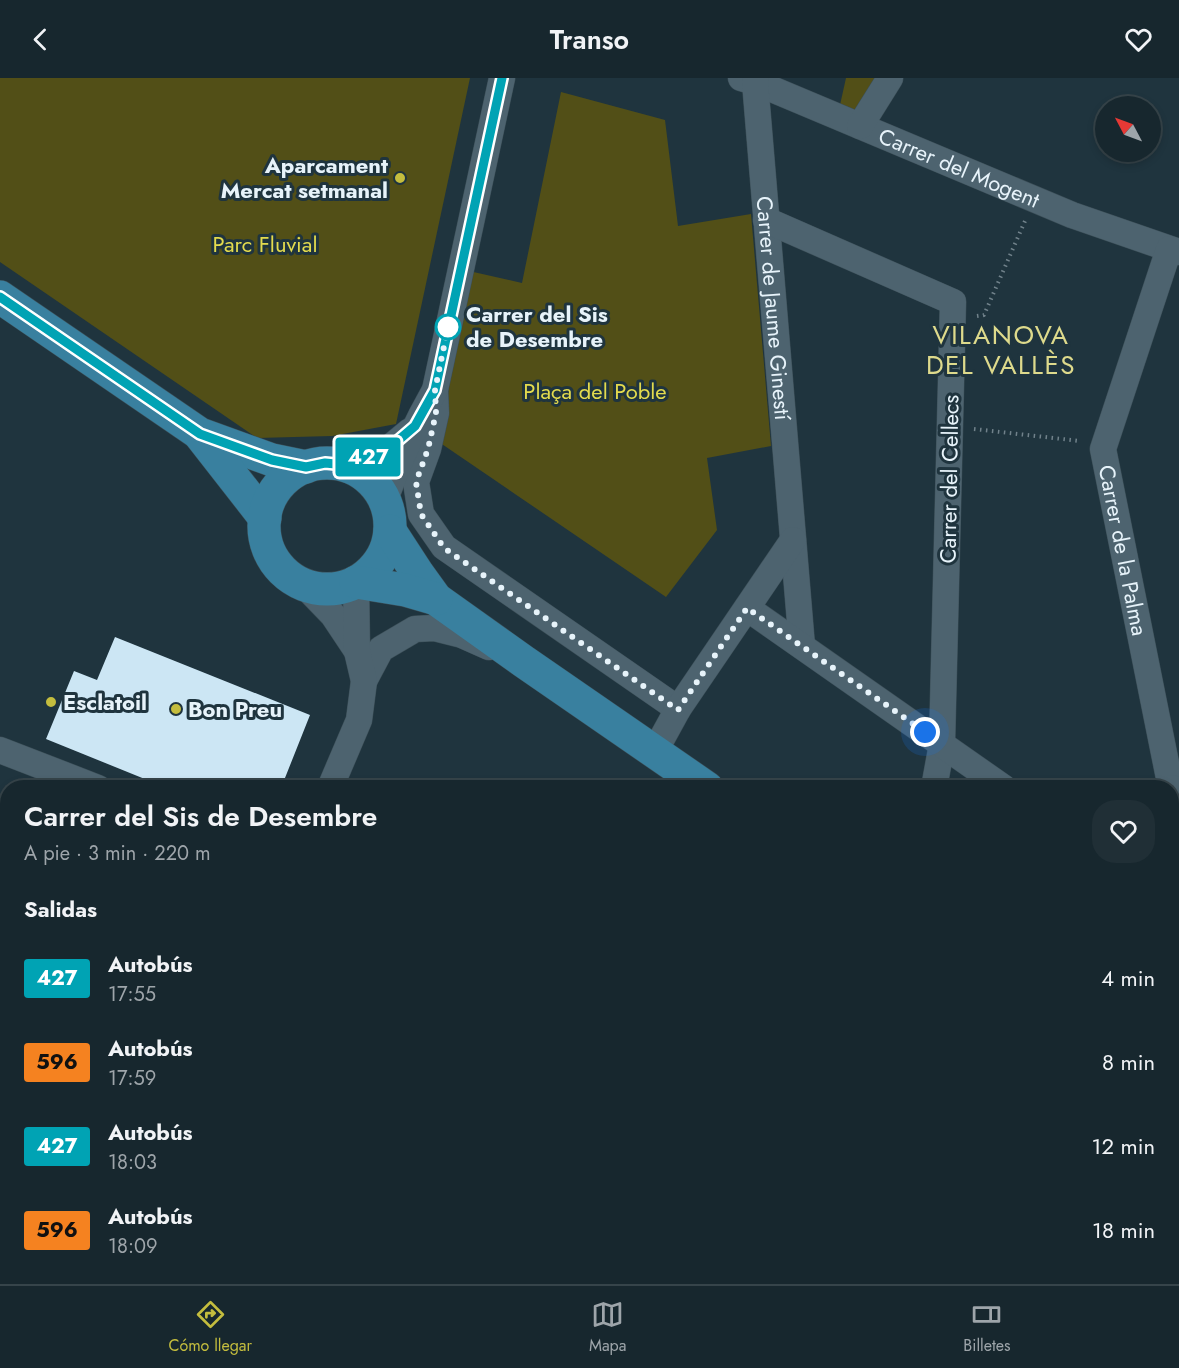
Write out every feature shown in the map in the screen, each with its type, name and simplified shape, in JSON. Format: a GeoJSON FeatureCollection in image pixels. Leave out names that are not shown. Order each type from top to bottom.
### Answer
{"type":"FeatureCollection","features":[{"type":"Feature","properties":{"kind":"main road"},"geometry":{"type":"LineString","coordinates":[[0,297],[200,434],[272,460],[306,467]]}},
{"type":"Feature","properties":{"kind":"main road"},"geometry":{"type":"LineString","coordinates":[[200,434],[265,518]]}},
{"type":"Feature","properties":{"kind":"main road"},"geometry":{"type":"LineString","coordinates":[[388,515],[389,541],[380,561],[365,577],[335,589],[304,585],[286,574],[272,557],[265,537],[267,505],[278,487],[294,472],[325,463],[346,465],[356,469],[373,482],[418,574],[436,598],[696,780]]}},
{"type":"Feature","properties":{"kind":"main road"},"geometry":{"type":"LineString","coordinates":[[356,582],[397,588],[436,598]]}},
{"type":"Feature","properties":{"kind":"street"},"geometry":{"type":"LineString","coordinates":[[502,78],[435,390],[436,413],[428,449],[416,482],[421,514],[444,548],[678,710]]}},
{"type":"Feature","properties":{"kind":"street"},"geometry":{"type":"LineString","coordinates":[[860,126],[890,78]]}},
{"type":"Feature","properties":{"kind":"street","name":"Carrer del Mogent"},"geometry":{"type":"LineString","coordinates":[[751,79],[1035,200],[1174,251]]}},
{"type":"Feature","properties":{"kind":"street","name":"Carrer de Jaume Ginestí"},"geometry":{"type":"LineString","coordinates":[[751,79],[766,220],[802,646]]}},
{"type":"Feature","properties":{"kind":"street","name":"Carrer del Cellecs"},"geometry":{"type":"LineString","coordinates":[[766,220],[953,302],[942,744],[935,780]]}},
{"type":"Feature","properties":{"kind":"street","name":"Carrer de la Palma"},"geometry":{"type":"LineString","coordinates":[[1169,780],[1104,449],[1174,251]]}},
{"type":"Feature","properties":{"kind":"street"},"geometry":{"type":"LineString","coordinates":[[388,515],[398,463],[435,390]]}},
{"type":"Feature","properties":{"kind":"street"},"geometry":{"type":"LineString","coordinates":[[346,465],[387,450],[415,426]]}},
{"type":"Feature","properties":{"kind":"street"},"geometry":{"type":"LineString","coordinates":[[656,751],[678,710],[793,540]]}},
{"type":"Feature","properties":{"kind":"street"},"geometry":{"type":"LineString","coordinates":[[333,780],[359,720],[364,681],[357,651],[356,582]]}},
{"type":"Feature","properties":{"kind":"street"},"geometry":{"type":"LineString","coordinates":[[304,585],[333,615],[357,651]]}},
{"type":"Feature","properties":{"kind":"street"},"geometry":{"type":"LineString","coordinates":[[747,608],[993,780]]}},
{"type":"Feature","properties":{"kind":"street"},"geometry":{"type":"LineString","coordinates":[[364,681],[381,649],[415,629],[434,628],[462,636],[523,661]]}},
{"type":"Feature","properties":{"kind":"street"},"geometry":{"type":"LineString","coordinates":[[0,750],[77,780]]}},
{"type":"Feature","properties":{"kind":"path"},"geometry":{"type":"LineString","coordinates":[[952,320],[984,315],[1035,200]]}},
{"type":"Feature","properties":{"kind":"path"},"geometry":{"type":"LineString","coordinates":[[950,426],[1105,444]]}},
{"type":"Feature","properties":{"kind":"green space","name":"Parc Fluvial"},"geometry":{"type":"Polygon","coordinates":[[[0,78],[470,78],[396,424],[332,436],[257,438],[0,262],[0,78]]]}},
{"type":"Feature","properties":{"kind":"green space"},"geometry":{"type":"Polygon","coordinates":[[[846,78],[876,78],[856,113],[840,105],[846,78]]]}},
{"type":"Feature","properties":{"kind":"green space","name":"Plaça del Poble"},"geometry":{"type":"Polygon","coordinates":[[[561,92],[665,120],[678,226],[751,214],[771,446],[707,458],[717,530],[666,597],[433,438],[469,271],[522,283],[561,92]]]}},
{"type":"Feature","properties":{"kind":"building","name":"Bon Preu"},"geometry":{"type":"Polygon","coordinates":[[[115,637],[310,715],[284,780],[147,780],[46,739],[74,671],[97,680],[115,637]]]}},
{"type":"Feature","properties":{"kind":"bus line","name":"427"},"geometry":{"type":"LineString","coordinates":[[0,297],[200,434],[272,460],[306,467],[325,463],[346,465],[387,450],[415,426],[435,390],[502,78]]}},
{"type":"Feature","properties":{"kind":"place","name":"Aparcament Mercat setmanal"},"geometry":{"type":"Point","coordinates":[400,178]}},
{"type":"Feature","properties":{"kind":"place","name":"Carrer del Sis de Desembre"},"geometry":{"type":"Point","coordinates":[448,327]}},
{"type":"Feature","properties":{"kind":"place","name":"Esclatoil"},"geometry":{"type":"Point","coordinates":[51,702]}},
{"type":"Feature","properties":{"kind":"place","name":"Bon Preu"},"geometry":{"type":"Point","coordinates":[176,709]}},
{"type":"Feature","properties":{"kind":"district","name":"VILANOVA DEL VALLÈS"},"geometry":{"type":"Point","coordinates":[1001,350]}},
{"type":"Feature","properties":{"kind":"route"},"geometry":{"type":"LineString","coordinates":[[448,327],[435,390],[436,413],[428,449],[416,482],[421,514],[444,548],[678,710],[747,608],[925,732]]}}]}
